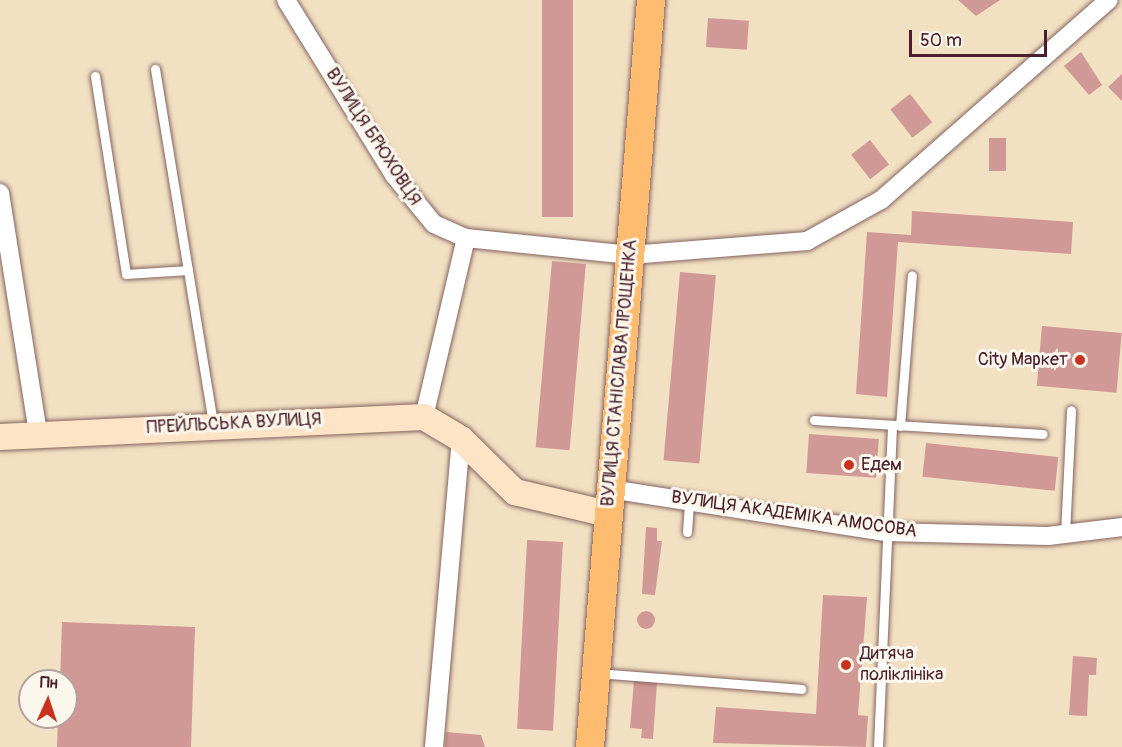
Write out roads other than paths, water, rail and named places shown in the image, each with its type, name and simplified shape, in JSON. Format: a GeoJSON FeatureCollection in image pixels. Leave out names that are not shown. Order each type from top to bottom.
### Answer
{"type":"FeatureCollection","features":[{"type":"Feature","properties":{"kind":"main road","name":"ВУЛИЦЯ СТАНІСЛАВА ПРОЩЕНКА"},"geometry":{"type":"LineString","coordinates":[[590,747],[651,0]]}},
{"type":"Feature","properties":{"kind":"street","name":"ВУЛИЦЯ БРЮХОВЦЯ"},"geometry":{"type":"LineString","coordinates":[[286,0],[418,207],[434,224],[466,238],[630,255],[807,241],[881,200],[1109,0]]}},
{"type":"Feature","properties":{"kind":"street"},"geometry":{"type":"LineString","coordinates":[[0,194],[38,434]]}},
{"type":"Feature","properties":{"kind":"street"},"geometry":{"type":"LineString","coordinates":[[466,238],[424,417],[461,439],[515,492],[609,501]]}},
{"type":"Feature","properties":{"kind":"street","name":"ПРЕЙЛЬСЬКА ВУЛИЦЯ"},"geometry":{"type":"LineString","coordinates":[[0,437],[213,424],[424,417]]}},
{"type":"Feature","properties":{"kind":"street"},"geometry":{"type":"LineString","coordinates":[[434,747],[461,439]]}},
{"type":"Feature","properties":{"kind":"street","name":"ВУЛИЦЯ АКАДЕМІКА АМОСОВА"},"geometry":{"type":"LineString","coordinates":[[609,501],[688,501],[886,531],[975,537],[1065,534],[1122,528]]}},
{"type":"Feature","properties":{"kind":"lane"},"geometry":{"type":"LineString","coordinates":[[155,69],[213,424]]}},
{"type":"Feature","properties":{"kind":"lane"},"geometry":{"type":"LineString","coordinates":[[95,76],[126,274],[188,270]]}},
{"type":"Feature","properties":{"kind":"lane"},"geometry":{"type":"LineString","coordinates":[[878,747],[886,531],[912,275]]}},
{"type":"Feature","properties":{"kind":"lane"},"geometry":{"type":"LineString","coordinates":[[1065,534],[1071,410]]}},
{"type":"Feature","properties":{"kind":"lane"},"geometry":{"type":"LineString","coordinates":[[814,420],[1043,434]]}},
{"type":"Feature","properties":{"kind":"lane"},"geometry":{"type":"LineString","coordinates":[[687,532],[688,501]]}},
{"type":"Feature","properties":{"kind":"lane"},"geometry":{"type":"LineString","coordinates":[[596,673],[801,688]]}},
{"type":"Feature","properties":{"kind":"place","name":"City Маркет"},"geometry":{"type":"Point","coordinates":[1080,360]}},
{"type":"Feature","properties":{"kind":"place","name":"Едем"},"geometry":{"type":"Point","coordinates":[849,465]}},
{"type":"Feature","properties":{"kind":"place","name":"Дитяча поліклініка"},"geometry":{"type":"Point","coordinates":[846,665]}}]}
